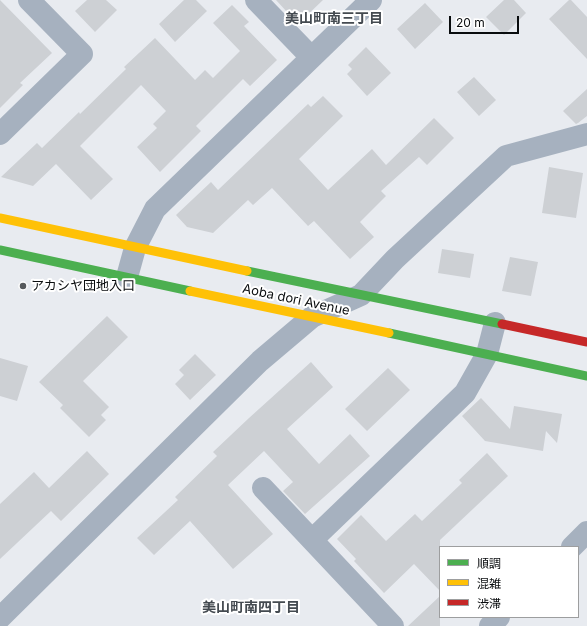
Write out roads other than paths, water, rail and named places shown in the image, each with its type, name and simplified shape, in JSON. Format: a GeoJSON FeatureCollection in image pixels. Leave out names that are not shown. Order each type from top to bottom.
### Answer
{"type":"FeatureCollection","features":[{"type":"Feature","properties":{"kind":"street"},"geometry":{"type":"LineString","coordinates":[[0,134],[82,54],[29,0]]}},
{"type":"Feature","properties":{"kind":"street"},"geometry":{"type":"LineString","coordinates":[[256,0],[311,57]]}},
{"type":"Feature","properties":{"kind":"street"},"geometry":{"type":"LineString","coordinates":[[127,277],[135,248],[156,209],[371,0]]}},
{"type":"Feature","properties":{"kind":"street"},"geometry":{"type":"LineString","coordinates":[[0,618],[260,362],[312,317],[361,295],[395,259],[506,156],[587,134]]}},
{"type":"Feature","properties":{"kind":"street","name":"Aoba dori Avenue"},"geometry":{"type":"LineString","coordinates":[[0,218],[135,248],[587,342]]}},
{"type":"Feature","properties":{"kind":"street","name":"Aoba dori Avenue"},"geometry":{"type":"LineString","coordinates":[[0,250],[587,376]]}},
{"type":"Feature","properties":{"kind":"street"},"geometry":{"type":"LineString","coordinates":[[312,540],[465,393],[487,354],[495,323]]}},
{"type":"Feature","properties":{"kind":"street"},"geometry":{"type":"LineString","coordinates":[[263,488],[393,626]]}},
{"type":"Feature","properties":{"kind":"street"},"geometry":{"type":"LineString","coordinates":[[573,546],[587,532]]}},
{"type":"Feature","properties":{"kind":"street"},"geometry":{"type":"LineString","coordinates":[[490,626],[498,618]]}},
{"type":"Feature","properties":{"kind":"place","name":"アカシヤ団地入口"},"geometry":{"type":"Point","coordinates":[23,286]}},
{"type":"Feature","properties":{"kind":"district","name":"美山町南三丁目"},"geometry":{"type":"Point","coordinates":[334,19]}},
{"type":"Feature","properties":{"kind":"district","name":"美山町南四丁目"},"geometry":{"type":"Point","coordinates":[251,608]}}]}
